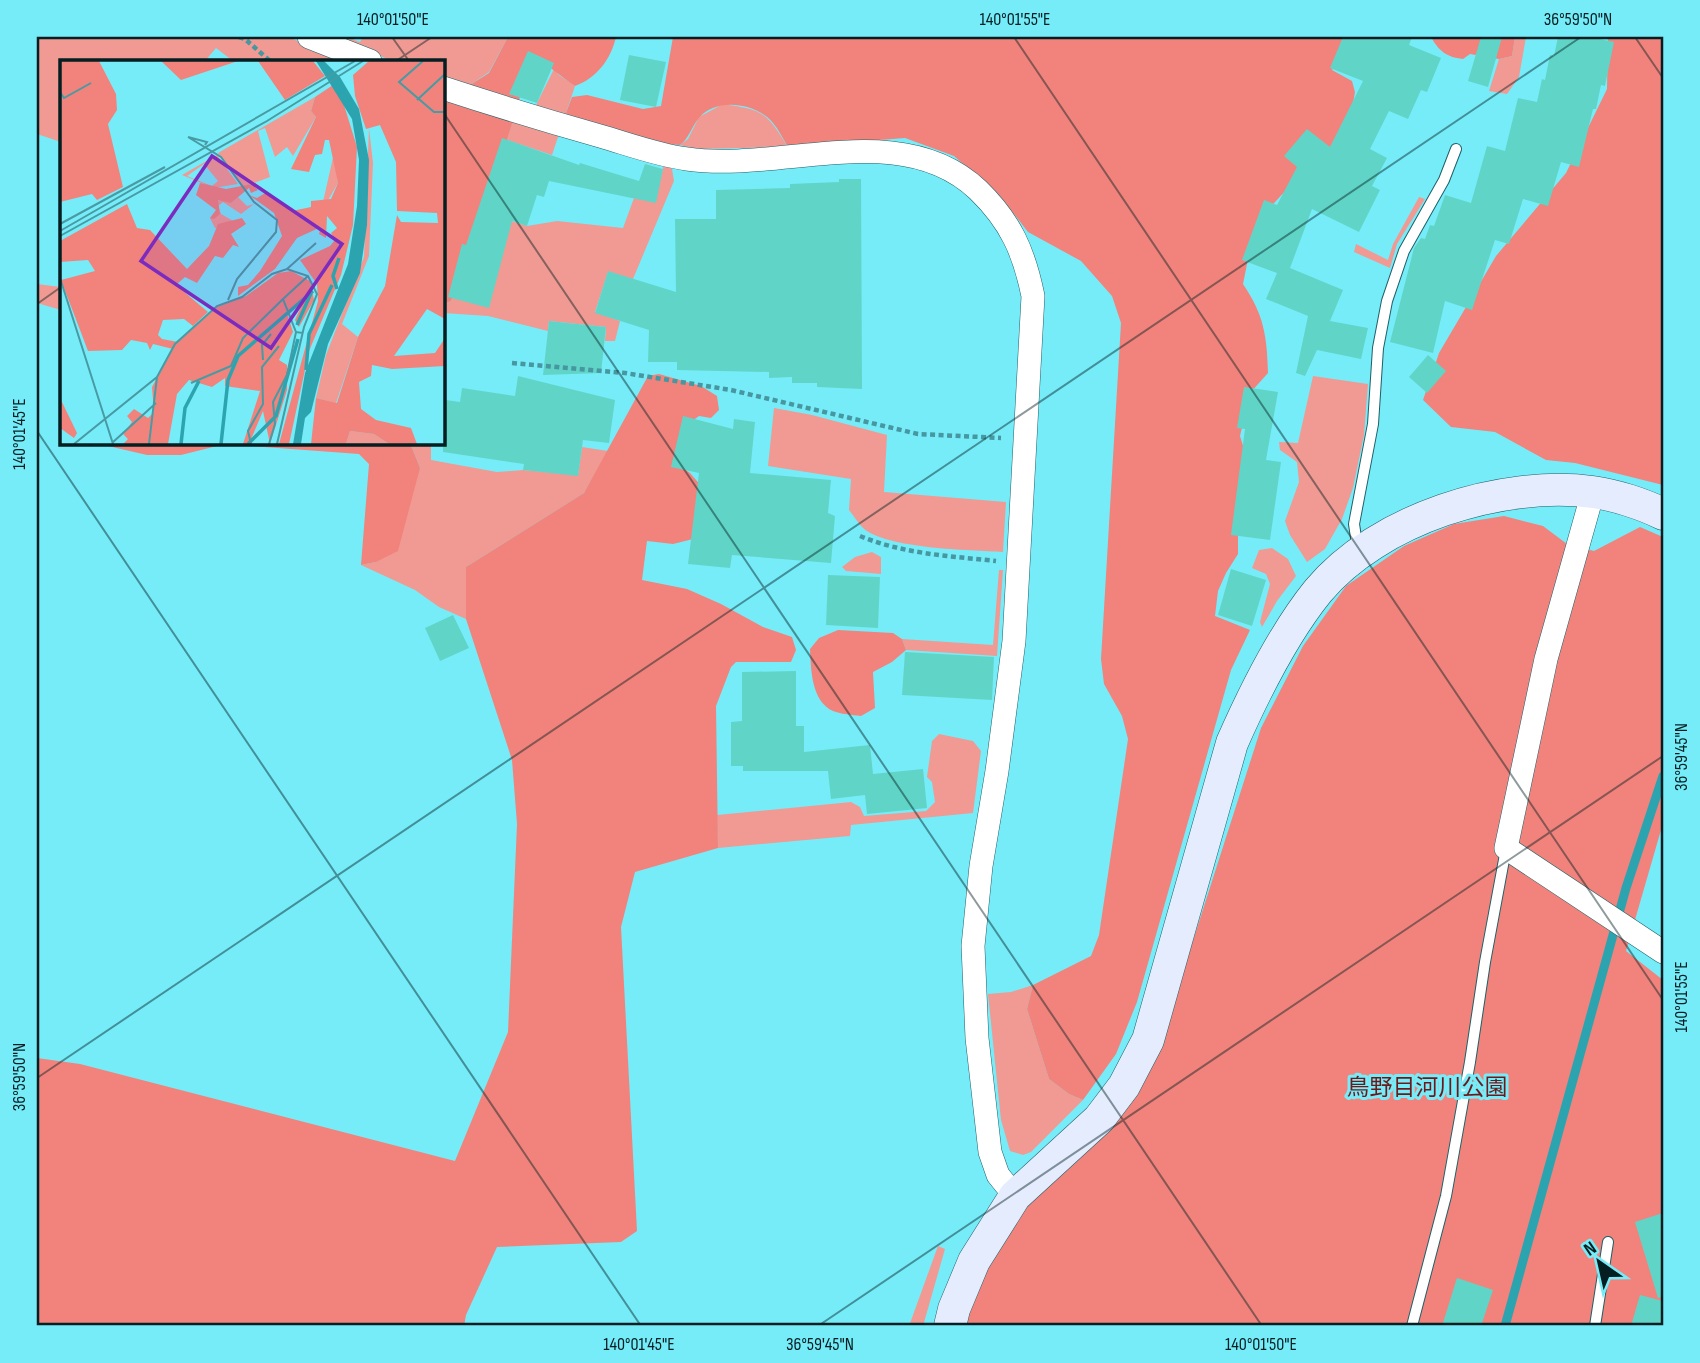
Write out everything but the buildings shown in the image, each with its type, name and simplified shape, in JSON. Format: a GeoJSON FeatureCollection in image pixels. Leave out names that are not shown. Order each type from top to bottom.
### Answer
{"type":"FeatureCollection","features":[{"type":"Feature","properties":{"kind":"street"},"geometry":{"type":"LineString","coordinates":[[309,37],[367,60]]}},
{"type":"Feature","properties":{"kind":"street"},"geometry":{"type":"LineString","coordinates":[[444,88],[660,154],[688,159],[720,161],[878,151],[917,156],[971,183],[992,204],[1019,243],[1033,296],[1014,641],[998,771],[981,866],[973,946],[977,1038],[990,1153],[998,1175],[1015,1196]]}},
{"type":"Feature","properties":{"kind":"street"},"geometry":{"type":"LineString","coordinates":[[950,1326],[954,1309],[974,1261],[1015,1196],[1099,1119],[1124,1086],[1148,1040],[1237,732],[1252,697],[1284,641],[1318,591],[1358,552],[1413,522],[1469,501],[1537,491],[1594,492],[1663,514]]}},
{"type":"Feature","properties":{"kind":"street"},"geometry":{"type":"LineString","coordinates":[[1594,492],[1546,659],[1506,848],[1663,952]]}},
{"type":"Feature","properties":{"kind":"lane"},"geometry":{"type":"LineString","coordinates":[[1358,552],[1354,524],[1373,424],[1378,348],[1387,300],[1404,251],[1444,180],[1456,149]]}},
{"type":"Feature","properties":{"kind":"lane"},"geometry":{"type":"LineString","coordinates":[[1412,1326],[1446,1196],[1506,848]]}},
{"type":"Feature","properties":{"kind":"lane"},"geometry":{"type":"LineString","coordinates":[[1595,1326],[1608,1242]]}},
{"type":"Feature","properties":{"kind":"path"},"geometry":{"type":"LineString","coordinates":[[239,37],[269,60]]}},
{"type":"Feature","properties":{"kind":"path"},"geometry":{"type":"LineString","coordinates":[[512,363],[625,373],[731,390],[918,434],[1024,439]]}},
{"type":"Feature","properties":{"kind":"path"},"geometry":{"type":"LineString","coordinates":[[860,537],[886,547],[915,553],[1018,563]]}},
{"type":"Feature","properties":{"kind":"shaded area"},"geometry":{"type":"Polygon","coordinates":[[[37,37],[288,37],[344,60],[232,60],[216,48],[206,60],[60,60],[60,142],[37,134],[37,37]]]}},
{"type":"Feature","properties":{"kind":"shaded area"},"geometry":{"type":"Polygon","coordinates":[[[336,37],[347,37],[360,42],[363,37],[508,37],[489,72],[470,85],[444,81],[444,60],[390,60],[336,37]]]}},
{"type":"Feature","properties":{"kind":"shaded area"},"geometry":{"type":"Polygon","coordinates":[[[1515,37],[1526,37],[1519,77],[1507,94],[1489,91],[1499,59],[1512,56],[1515,37]]]}},
{"type":"Feature","properties":{"kind":"shaded area"},"geometry":{"type":"Polygon","coordinates":[[[554,69],[575,86],[552,155],[507,140],[518,101],[535,107],[554,69]]]}},
{"type":"Feature","properties":{"kind":"shaded area"},"geometry":{"type":"Polygon","coordinates":[[[723,104],[747,108],[763,115],[788,147],[696,149],[680,145],[688,139],[699,117],[723,104]]]}},
{"type":"Feature","properties":{"kind":"shaded area"},"geometry":{"type":"Polygon","coordinates":[[[664,164],[672,169],[674,181],[633,279],[608,272],[595,312],[620,321],[615,341],[605,341],[606,327],[549,321],[548,331],[488,316],[444,313],[444,304],[451,301],[482,212],[527,226],[557,221],[623,228],[634,198],[655,202],[664,164]]]}},
{"type":"Feature","properties":{"kind":"shaded area"},"geometry":{"type":"Polygon","coordinates":[[[1419,197],[1425,199],[1397,244],[1390,268],[1354,252],[1356,244],[1388,260],[1393,244],[1419,197]]]}},
{"type":"Feature","properties":{"kind":"shaded area"},"geometry":{"type":"Polygon","coordinates":[[[37,284],[60,287],[60,310],[37,303],[37,284]]]}},
{"type":"Feature","properties":{"kind":"shaded area"},"geometry":{"type":"Polygon","coordinates":[[[1313,376],[1368,384],[1364,435],[1353,488],[1342,519],[1325,549],[1307,562],[1290,535],[1285,521],[1299,482],[1297,462],[1280,450],[1279,442],[1298,443],[1313,376]]]}},
{"type":"Feature","properties":{"kind":"shaded area"},"geometry":{"type":"Polygon","coordinates":[[[774,408],[887,435],[884,492],[1006,502],[1003,552],[909,544],[875,535],[863,528],[849,510],[851,479],[768,466],[774,408]]]}},
{"type":"Feature","properties":{"kind":"shaded area"},"geometry":{"type":"Polygon","coordinates":[[[410,444],[431,444],[431,460],[497,472],[523,470],[578,475],[582,447],[608,451],[584,493],[466,567],[466,619],[439,607],[415,590],[361,565],[376,562],[420,468],[410,444]]]}},
{"type":"Feature","properties":{"kind":"shaded area"},"geometry":{"type":"Polygon","coordinates":[[[1272,548],[1288,559],[1296,576],[1262,627],[1260,622],[1270,584],[1266,574],[1252,568],[1259,550],[1272,548]]]}},
{"type":"Feature","properties":{"kind":"shaded area"},"geometry":{"type":"Polygon","coordinates":[[[872,552],[881,557],[881,574],[846,571],[842,567],[855,557],[872,552]]]}},
{"type":"Feature","properties":{"kind":"shaded area"},"geometry":{"type":"Polygon","coordinates":[[[999,570],[1003,570],[997,656],[906,650],[902,639],[993,645],[999,570]]]}},
{"type":"Feature","properties":{"kind":"shaded area"},"geometry":{"type":"Polygon","coordinates":[[[939,734],[973,741],[981,751],[973,813],[851,825],[850,836],[718,848],[717,815],[851,802],[860,807],[864,816],[926,811],[935,802],[932,782],[927,777],[932,741],[939,734]]]}},
{"type":"Feature","properties":{"kind":"shaded area"},"geometry":{"type":"Polygon","coordinates":[[[1033,985],[1027,1009],[1049,1079],[1069,1094],[1083,1100],[1031,1152],[1023,1155],[1010,1151],[1001,1120],[988,994],[1011,992],[1033,985]]]}},
{"type":"Feature","properties":{"kind":"shaded area"},"geometry":{"type":"Polygon","coordinates":[[[938,1246],[945,1249],[923,1326],[909,1326],[938,1246]]]}},
{"type":"Feature","properties":{"kind":"green space"},"geometry":{"type":"Polygon","coordinates":[[[508,37],[616,37],[611,53],[602,67],[575,86],[532,57],[507,140],[451,301],[444,304],[444,86],[470,85],[489,73],[508,37]]]}},
{"type":"Feature","properties":{"kind":"green space"},"geometry":{"type":"Polygon","coordinates":[[[673,37],[1352,37],[1332,70],[1352,81],[1355,92],[1350,121],[1337,147],[1312,162],[1264,214],[1249,254],[1243,284],[1256,306],[1263,326],[1268,373],[1250,393],[1240,436],[1245,452],[1238,516],[1238,554],[1218,591],[1215,616],[1250,630],[1231,670],[1137,1002],[1116,1054],[1083,1100],[1069,1094],[1049,1079],[1027,1009],[1033,985],[1091,956],[1099,935],[1128,739],[1122,716],[1104,684],[1101,659],[1121,323],[1112,296],[1081,261],[1028,232],[1000,196],[954,156],[905,138],[788,147],[766,116],[736,105],[715,107],[706,111],[680,145],[652,143],[563,121],[572,97],[587,95],[643,109],[661,106],[673,37]]]}},
{"type":"Feature","properties":{"kind":"green space"},"geometry":{"type":"Polygon","coordinates":[[[1431,37],[1515,37],[1512,56],[1499,59],[1470,54],[1463,59],[1444,52],[1431,37]]]}},
{"type":"Feature","properties":{"kind":"green space"},"geometry":{"type":"Polygon","coordinates":[[[1608,37],[1663,37],[1663,485],[1575,463],[1546,460],[1495,432],[1451,427],[1423,400],[1439,353],[1496,256],[1566,173],[1607,89],[1608,37]]]}},
{"type":"Feature","properties":{"kind":"green space"},"geometry":{"type":"Polygon","coordinates":[[[659,374],[701,386],[717,396],[719,410],[711,418],[699,416],[681,429],[676,463],[690,473],[703,488],[693,539],[673,544],[647,541],[642,580],[687,589],[721,604],[763,627],[792,637],[796,650],[791,662],[736,662],[731,667],[716,706],[718,848],[635,872],[621,927],[637,1231],[621,1242],[497,1247],[466,1315],[464,1326],[37,1326],[37,1058],[80,1064],[455,1161],[508,1032],[517,824],[512,760],[466,619],[466,567],[584,493],[648,376],[659,374]]]}},
{"type":"Feature","properties":{"kind":"green space"},"geometry":{"type":"Polygon","coordinates":[[[99,444],[225,444],[181,455],[147,455],[99,444]]]}},
{"type":"Feature","properties":{"kind":"green space"},"geometry":{"type":"Polygon","coordinates":[[[225,444],[410,444],[420,468],[398,551],[376,562],[361,565],[369,464],[359,454],[225,444]]]}},
{"type":"Feature","properties":{"kind":"green space","name":"鳥野目河川公園"},"geometry":{"type":"Polygon","coordinates":[[[1504,516],[1543,526],[1567,544],[1594,551],[1640,527],[1663,537],[1663,823],[1626,951],[1663,980],[1663,1326],[964,1326],[1003,1229],[1159,1047],[1261,728],[1303,646],[1346,586],[1404,546],[1454,524],[1504,516]]]}},
{"type":"Feature","properties":{"kind":"green space"},"geometry":{"type":"Polygon","coordinates":[[[838,630],[893,633],[902,639],[906,650],[892,662],[873,672],[875,708],[861,716],[833,711],[820,700],[816,692],[810,649],[819,638],[838,630]]]}},
{"type":"Feature","properties":{"kind":"waterway"},"geometry":{"type":"LineString","coordinates":[[1505,1326],[1626,888],[1663,776]]}}]}
